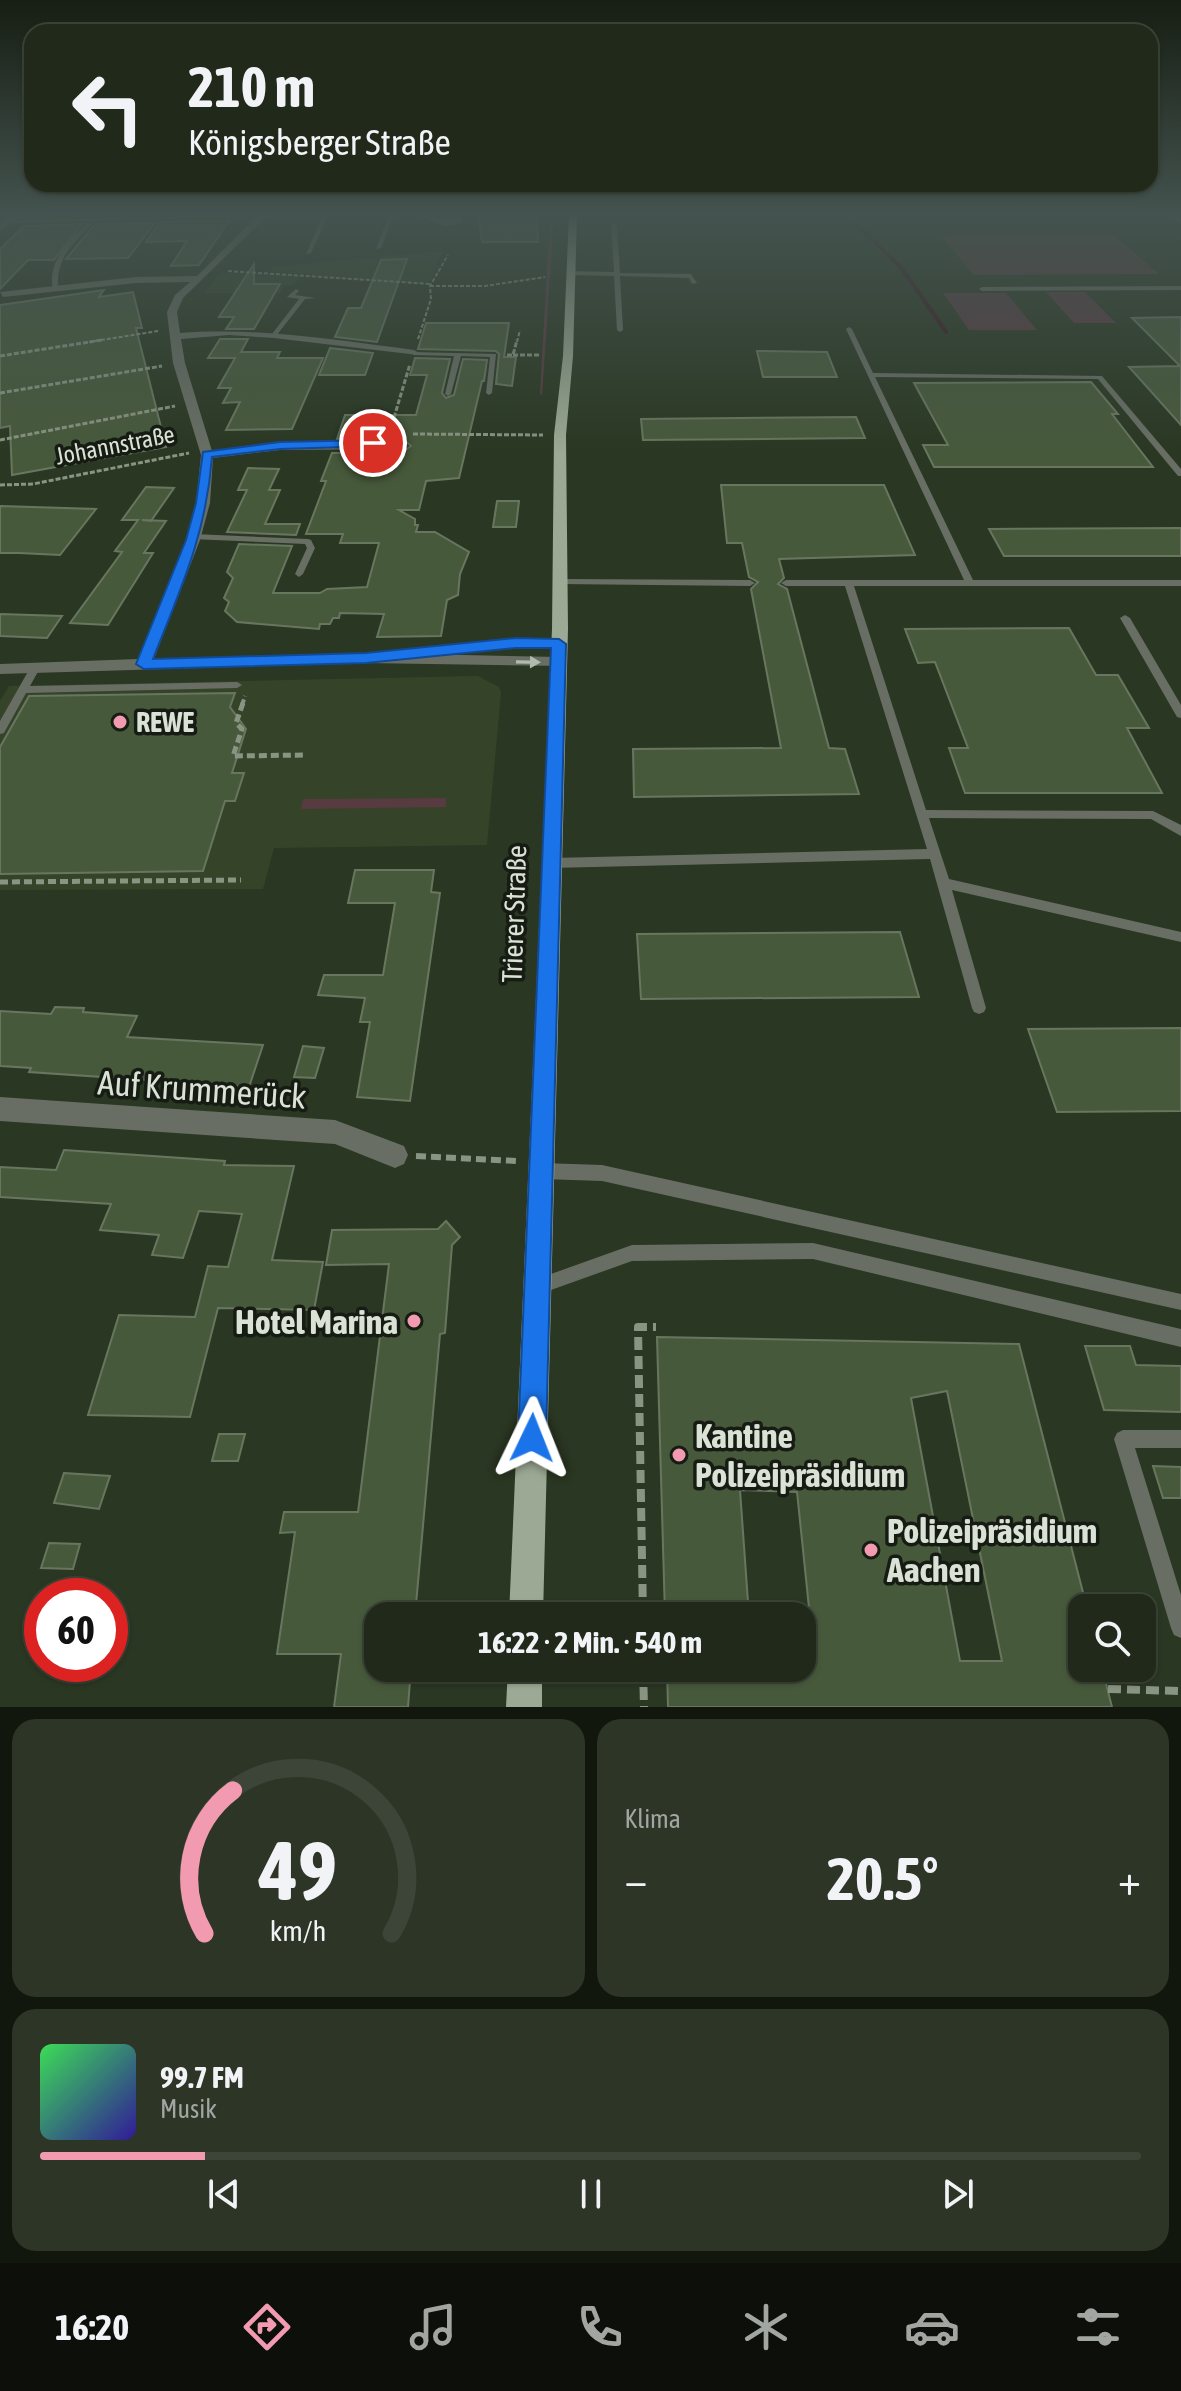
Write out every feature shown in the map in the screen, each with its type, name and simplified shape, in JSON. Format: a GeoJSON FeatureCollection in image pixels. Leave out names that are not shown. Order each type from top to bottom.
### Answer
{"type":"FeatureCollection","features":[{"type":"Feature","properties":{"kind":"main road","name":"Trierer Straße"},"geometry":{"type":"LineString","coordinates":[[526,1602],[559,653],[560,435],[570,295]]}},
{"type":"Feature","properties":{"kind":"main road"},"geometry":{"type":"LineString","coordinates":[[524,1707],[525,1682]]}},
{"type":"Feature","properties":{"kind":"street","name":"Johannstraße"},"geometry":{"type":"LineString","coordinates":[[144,664],[194,537],[203,503],[206,452],[179,363],[176,332],[184,315],[187,295]]}},
{"type":"Feature","properties":{"kind":"street"},"geometry":{"type":"LineString","coordinates":[[176,332],[274,335],[414,353]]}},
{"type":"Feature","properties":{"kind":"street"},"geometry":{"type":"LineString","coordinates":[[206,452],[296,445],[402,445]]}},
{"type":"Feature","properties":{"kind":"street"},"geometry":{"type":"LineString","coordinates":[[0,669],[559,653]]}},
{"type":"Feature","properties":{"kind":"street","name":"Auf Krummerück"},"geometry":{"type":"LineString","coordinates":[[0,1109],[335,1132],[395,1155]]}},
{"type":"Feature","properties":{"kind":"lane"},"geometry":{"type":"LineString","coordinates":[[292,295],[290,297],[313,298]]}},
{"type":"Feature","properties":{"kind":"lane"},"geometry":{"type":"LineString","coordinates":[[617,295],[620,330]]}},
{"type":"Feature","properties":{"kind":"lane"},"geometry":{"type":"LineString","coordinates":[[274,335],[303,298]]}},
{"type":"Feature","properties":{"kind":"lane"},"geometry":{"type":"LineString","coordinates":[[849,329],[970,584]]}},
{"type":"Feature","properties":{"kind":"lane"},"geometry":{"type":"LineString","coordinates":[[414,353],[494,355],[489,393]]}},
{"type":"Feature","properties":{"kind":"lane"},"geometry":{"type":"LineString","coordinates":[[448,394],[458,355]]}},
{"type":"Feature","properties":{"kind":"lane"},"geometry":{"type":"LineString","coordinates":[[871,375],[1100,377],[1181,474]]}},
{"type":"Feature","properties":{"kind":"lane"},"geometry":{"type":"LineString","coordinates":[[194,537],[308,542],[311,548],[299,574]]}},
{"type":"Feature","properties":{"kind":"lane"},"geometry":{"type":"LineString","coordinates":[[561,582],[750,583]]}},
{"type":"Feature","properties":{"kind":"lane"},"geometry":{"type":"LineString","coordinates":[[786,583],[1181,583]]}},
{"type":"Feature","properties":{"kind":"lane"},"geometry":{"type":"LineString","coordinates":[[849,584],[944,883],[979,1008]]}},
{"type":"Feature","properties":{"kind":"lane"},"geometry":{"type":"LineString","coordinates":[[1125,618],[1181,714]]}},
{"type":"Feature","properties":{"kind":"lane"},"geometry":{"type":"LineString","coordinates":[[0,730],[35,668]]}},
{"type":"Feature","properties":{"kind":"lane"},"geometry":{"type":"LineString","coordinates":[[23,690],[242,687]]}},
{"type":"Feature","properties":{"kind":"lane"},"geometry":{"type":"LineString","coordinates":[[921,814],[1153,815],[1181,831]]}},
{"type":"Feature","properties":{"kind":"lane"},"geometry":{"type":"LineString","coordinates":[[551,863],[934,854]]}},
{"type":"Feature","properties":{"kind":"lane"},"geometry":{"type":"LineString","coordinates":[[944,883],[1181,937]]}},
{"type":"Feature","properties":{"kind":"lane"},"geometry":{"type":"LineString","coordinates":[[542,1166],[602,1173],[1181,1302]]}},
{"type":"Feature","properties":{"kind":"lane"},"geometry":{"type":"LineString","coordinates":[[537,1287],[632,1253],[813,1251],[1181,1338]]}},
{"type":"Feature","properties":{"kind":"lane"},"geometry":{"type":"LineString","coordinates":[[1181,1439],[1123,1439],[1181,1628]]}},
{"type":"Feature","properties":{"kind":"path"},"geometry":{"type":"LineString","coordinates":[[431,295],[431,299]]}},
{"type":"Feature","properties":{"kind":"path"},"geometry":{"type":"LineString","coordinates":[[513,355],[520,330]]}},
{"type":"Feature","properties":{"kind":"path"},"geometry":{"type":"LineString","coordinates":[[0,356],[176,332]]}},
{"type":"Feature","properties":{"kind":"path"},"geometry":{"type":"LineString","coordinates":[[494,355],[540,355]]}},
{"type":"Feature","properties":{"kind":"path"},"geometry":{"type":"LineString","coordinates":[[0,393],[179,363]]}},
{"type":"Feature","properties":{"kind":"path"},"geometry":{"type":"LineString","coordinates":[[0,440],[192,403]]}},
{"type":"Feature","properties":{"kind":"path","name":"Johannstraße"},"geometry":{"type":"LineString","coordinates":[[0,485],[33,484],[206,452]]}},
{"type":"Feature","properties":{"kind":"path"},"geometry":{"type":"LineString","coordinates":[[242,687],[236,723],[242,729],[233,756],[305,755]]}},
{"type":"Feature","properties":{"kind":"path"},"geometry":{"type":"LineString","coordinates":[[0,882],[241,880]]}},
{"type":"Feature","properties":{"kind":"path"},"geometry":{"type":"LineString","coordinates":[[395,1155],[542,1166]]}},
{"type":"Feature","properties":{"kind":"path"},"geometry":{"type":"LineString","coordinates":[[643,1602],[638,1327],[656,1327]]}},
{"type":"Feature","properties":{"kind":"path"},"geometry":{"type":"LineString","coordinates":[[643,1682],[644,1707]]}},
{"type":"Feature","properties":{"kind":"path"},"geometry":{"type":"LineString","coordinates":[[1108,1689],[1181,1691]]}},
{"type":"Feature","properties":{"kind":"shaded area"},"geometry":{"type":"Polygon","coordinates":[[[546,295],[549,295],[542,395],[546,295]]]}},
{"type":"Feature","properties":{"kind":"shaded area"},"geometry":{"type":"Polygon","coordinates":[[[944,295],[1007,295],[1037,330],[969,330],[944,295]]]}},
{"type":"Feature","properties":{"kind":"shaded area"},"geometry":{"type":"Polygon","coordinates":[[[1048,295],[1088,295],[1116,323],[1074,323],[1048,295]]]}},
{"type":"Feature","properties":{"kind":"shaded area"},"geometry":{"type":"Polygon","coordinates":[[[478,676],[499,687],[501,693],[487,845],[274,848],[263,889],[0,890],[0,701],[9,686],[478,676]]]}},
{"type":"Feature","properties":{"kind":"shaded area"},"geometry":{"type":"Polygon","coordinates":[[[446,798],[446,807],[301,809],[303,799],[446,798]]]}},
{"type":"Feature","properties":{"kind":"building"},"geometry":{"type":"Polygon","coordinates":[[[72,295],[134,295],[142,328],[136,328],[166,447],[12,475],[10,426],[0,428],[0,305],[72,295]]]}},
{"type":"Feature","properties":{"kind":"building"},"geometry":{"type":"Polygon","coordinates":[[[234,295],[274,295],[254,329],[226,329],[234,317],[219,317],[234,295]]]}},
{"type":"Feature","properties":{"kind":"building"},"geometry":{"type":"Polygon","coordinates":[[[367,295],[394,295],[377,342],[335,337],[348,308],[361,308],[367,295]]]}},
{"type":"Feature","properties":{"kind":"building"},"geometry":{"type":"Polygon","coordinates":[[[1181,317],[1181,425],[1129,367],[1180,366],[1132,318],[1181,317]]]}},
{"type":"Feature","properties":{"kind":"building"},"geometry":{"type":"Polygon","coordinates":[[[426,323],[509,323],[504,357],[516,357],[512,386],[496,384],[499,354],[496,351],[418,349],[426,323]]]}},
{"type":"Feature","properties":{"kind":"building"},"geometry":{"type":"Polygon","coordinates":[[[220,339],[248,339],[241,352],[280,352],[277,358],[323,358],[292,429],[226,430],[240,402],[223,403],[231,388],[218,388],[235,358],[208,358],[220,339]]]}},
{"type":"Feature","properties":{"kind":"building"},"geometry":{"type":"Polygon","coordinates":[[[330,348],[373,353],[365,375],[319,375],[330,348]]]}},
{"type":"Feature","properties":{"kind":"building"},"geometry":{"type":"Polygon","coordinates":[[[757,351],[827,352],[837,377],[763,377],[757,351]]]}},
{"type":"Feature","properties":{"kind":"building"},"geometry":{"type":"Polygon","coordinates":[[[415,358],[450,359],[442,393],[446,398],[454,395],[463,359],[487,360],[459,478],[426,481],[419,510],[399,510],[415,519],[415,525],[418,525],[416,532],[435,532],[469,552],[460,574],[458,595],[447,600],[441,636],[377,637],[384,614],[340,613],[339,618],[333,618],[330,624],[320,624],[319,629],[237,622],[225,611],[229,602],[224,598],[233,578],[227,572],[239,544],[292,546],[273,593],[320,593],[327,589],[367,587],[379,543],[340,543],[343,534],[306,534],[326,481],[321,481],[332,453],[402,452],[411,446],[402,438],[337,439],[345,415],[416,415],[427,375],[410,375],[415,358]]]}},
{"type":"Feature","properties":{"kind":"building"},"geometry":{"type":"Polygon","coordinates":[[[1091,382],[1118,414],[1112,414],[1153,467],[934,467],[923,445],[948,445],[914,383],[1091,382]]]}},
{"type":"Feature","properties":{"kind":"building"},"geometry":{"type":"Polygon","coordinates":[[[856,417],[865,438],[643,440],[641,419],[856,417]]]}},
{"type":"Feature","properties":{"kind":"building"},"geometry":{"type":"Polygon","coordinates":[[[248,468],[279,469],[269,490],[280,490],[265,524],[300,524],[296,535],[227,532],[247,490],[238,490],[248,468]]]}},
{"type":"Feature","properties":{"kind":"building"},"geometry":{"type":"Polygon","coordinates":[[[721,485],[884,485],[915,555],[779,559],[784,578],[778,584],[787,589],[829,748],[845,749],[859,794],[634,797],[633,749],[781,748],[751,589],[758,582],[749,577],[742,543],[727,543],[721,485]]]}},
{"type":"Feature","properties":{"kind":"building"},"geometry":{"type":"Polygon","coordinates":[[[146,487],[174,488],[151,520],[166,521],[144,553],[153,553],[108,625],[70,623],[122,552],[115,551],[138,520],[122,520],[146,487]]]}},
{"type":"Feature","properties":{"kind":"building"},"geometry":{"type":"Polygon","coordinates":[[[497,501],[519,501],[516,527],[493,527],[497,501]]]}},
{"type":"Feature","properties":{"kind":"building"},"geometry":{"type":"Polygon","coordinates":[[[0,506],[96,509],[60,555],[0,553],[0,506]]]}},
{"type":"Feature","properties":{"kind":"building"},"geometry":{"type":"Polygon","coordinates":[[[1181,528],[1181,556],[1004,556],[989,529],[1181,528]]]}},
{"type":"Feature","properties":{"kind":"building"},"geometry":{"type":"Polygon","coordinates":[[[0,614],[62,616],[47,638],[0,636],[0,614]]]}},
{"type":"Feature","properties":{"kind":"building"},"geometry":{"type":"Polygon","coordinates":[[[1069,628],[1096,675],[1118,675],[1149,728],[1127,728],[1162,793],[965,793],[949,748],[968,748],[935,662],[918,663],[905,629],[1069,628]]]}},
{"type":"Feature","properties":{"kind":"building"},"geometry":{"type":"Polygon","coordinates":[[[235,693],[230,707],[246,729],[232,773],[244,773],[235,801],[225,801],[203,871],[0,874],[0,747],[29,696],[235,693]]]}},
{"type":"Feature","properties":{"kind":"building"},"geometry":{"type":"Polygon","coordinates":[[[355,870],[434,870],[431,892],[440,893],[410,1101],[357,1097],[370,1022],[360,1022],[365,998],[318,995],[324,975],[383,975],[395,903],[348,903],[355,870]]]}},
{"type":"Feature","properties":{"kind":"building"},"geometry":{"type":"Polygon","coordinates":[[[900,932],[919,997],[641,999],[637,934],[900,932]]]}},
{"type":"Feature","properties":{"kind":"building"},"geometry":{"type":"Polygon","coordinates":[[[55,1007],[137,1016],[127,1037],[263,1045],[249,1087],[29,1072],[31,1068],[0,1066],[0,1011],[51,1014],[55,1007]]]}},
{"type":"Feature","properties":{"kind":"building"},"geometry":{"type":"Polygon","coordinates":[[[1181,1028],[1181,1111],[1057,1112],[1028,1029],[1181,1028]]]}},
{"type":"Feature","properties":{"kind":"building"},"geometry":{"type":"Polygon","coordinates":[[[303,1046],[324,1048],[315,1078],[294,1077],[303,1046]]]}},
{"type":"Feature","properties":{"kind":"building"},"geometry":{"type":"Polygon","coordinates":[[[64,1150],[225,1161],[224,1165],[294,1166],[272,1260],[323,1262],[314,1310],[218,1308],[190,1417],[88,1415],[119,1315],[195,1317],[208,1266],[228,1267],[242,1214],[199,1211],[183,1258],[152,1255],[159,1235],[100,1230],[111,1204],[0,1197],[0,1167],[56,1170],[64,1150]]]}},
{"type":"Feature","properties":{"kind":"building"},"geometry":{"type":"Polygon","coordinates":[[[446,1221],[460,1237],[452,1245],[445,1333],[440,1334],[416,1602],[364,1602],[364,1682],[410,1682],[408,1707],[334,1707],[341,1654],[277,1654],[295,1532],[280,1533],[284,1512],[358,1512],[389,1264],[326,1265],[332,1230],[438,1229],[446,1221]]]}},
{"type":"Feature","properties":{"kind":"building","name":"Polizeipräsidium Aachen"},"geometry":{"type":"Polygon","coordinates":[[[657,1337],[1019,1344],[1083,1594],[1068,1594],[1068,1682],[1106,1682],[1112,1707],[668,1707],[667,1682],[816,1682],[816,1602],[808,1602],[797,1492],[740,1490],[748,1602],[665,1602],[657,1337]],[[947,1391],[911,1398],[960,1661],[1002,1661],[947,1391]]]}},
{"type":"Feature","properties":{"kind":"building"},"geometry":{"type":"Polygon","coordinates":[[[1085,1346],[1130,1346],[1136,1365],[1181,1366],[1181,1412],[1104,1410],[1085,1346]]]}},
{"type":"Feature","properties":{"kind":"building"},"geometry":{"type":"Polygon","coordinates":[[[219,1434],[245,1434],[238,1461],[212,1461],[219,1434]]]}},
{"type":"Feature","properties":{"kind":"building"},"geometry":{"type":"Polygon","coordinates":[[[1153,1466],[1181,1467],[1181,1498],[1163,1498],[1153,1466]]]}},
{"type":"Feature","properties":{"kind":"building"},"geometry":{"type":"Polygon","coordinates":[[[64,1473],[110,1476],[99,1509],[54,1503],[64,1473]]]}},
{"type":"Feature","properties":{"kind":"building"},"geometry":{"type":"Polygon","coordinates":[[[49,1543],[80,1544],[73,1569],[41,1568],[49,1543]]]}},
{"type":"Feature","properties":{"kind":"waterway"},"geometry":{"type":"LineString","coordinates":[[920,295],[946,332]]}},
{"type":"Feature","properties":{"kind":"place","name":"REWE"},"geometry":{"type":"Point","coordinates":[120,722]}},
{"type":"Feature","properties":{"kind":"place","name":"Hotel Marina"},"geometry":{"type":"Point","coordinates":[414,1321]}},
{"type":"Feature","properties":{"kind":"place","name":"Kantine Polizeipräsidium"},"geometry":{"type":"Point","coordinates":[679,1455]}},
{"type":"Feature","properties":{"kind":"place","name":"Polizeipräsidium Aachen"},"geometry":{"type":"Point","coordinates":[871,1550]}},
{"type":"Feature","properties":{"kind":"route"},"geometry":{"type":"LineString","coordinates":[[373,443],[280,446],[207,455],[203,503],[193,540],[144,664],[366,658],[516,643],[559,644],[532,1438]]}}]}
